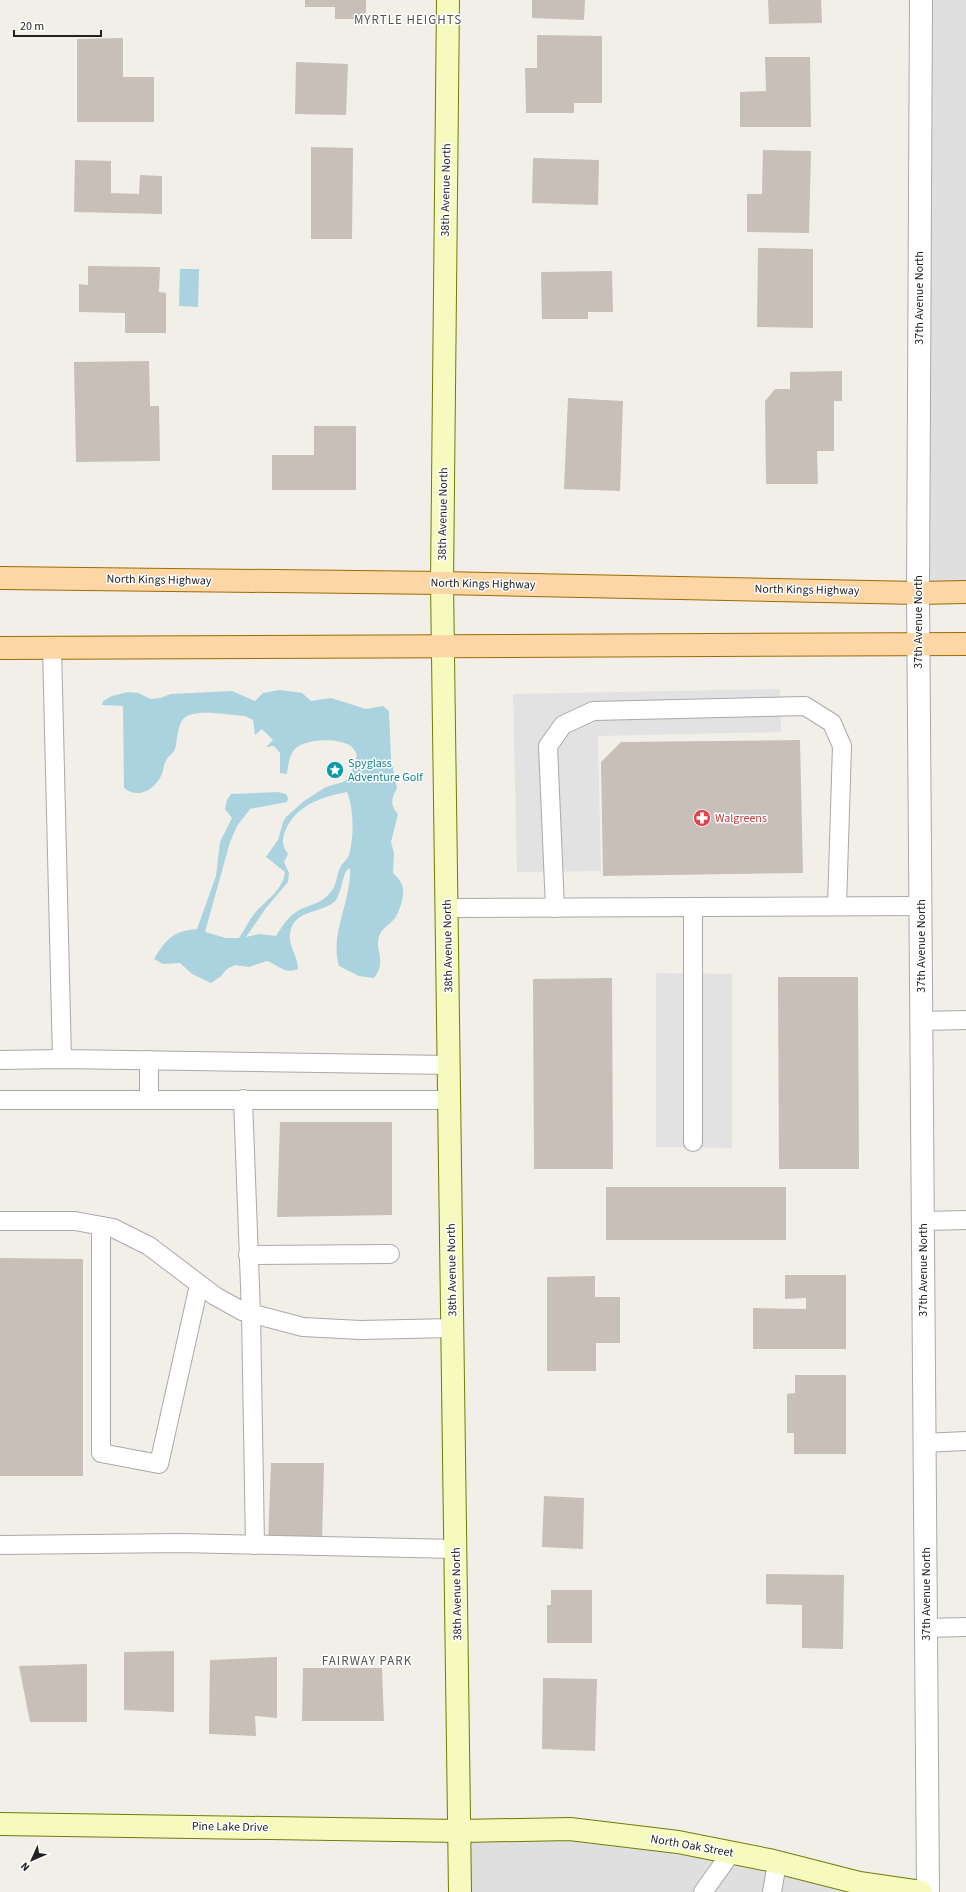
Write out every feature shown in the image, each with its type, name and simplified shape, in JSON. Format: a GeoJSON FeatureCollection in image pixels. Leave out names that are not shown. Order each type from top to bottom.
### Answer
{"type":"FeatureCollection","features":[{"type":"Feature","properties":{"kind":"main road","name":"38th Avenue North"},"geometry":{"type":"LineString","coordinates":[[448,0],[442,583],[460,1892]]}},
{"type":"Feature","properties":{"kind":"main road","name":"North Kings Highway"},"geometry":{"type":"LineString","coordinates":[[0,578],[442,583],[918,593],[966,592]]}},
{"type":"Feature","properties":{"kind":"main road"},"geometry":{"type":"LineString","coordinates":[[0,648],[966,644]]}},
{"type":"Feature","properties":{"kind":"main road","name":"Pine Lake Drive"},"geometry":{"type":"LineString","coordinates":[[0,1824],[460,1831]]}},
{"type":"Feature","properties":{"kind":"main road","name":"North Oak Street"},"geometry":{"type":"LineString","coordinates":[[460,1831],[570,1829],[678,1842],[777,1862],[859,1883],[921,1892]]}},
{"type":"Feature","properties":{"kind":"street","name":"37th Avenue North"},"geometry":{"type":"LineString","coordinates":[[921,0],[918,645],[928,1892]]}},
{"type":"Feature","properties":{"kind":"lane"},"geometry":{"type":"LineString","coordinates":[[52,648],[62,1059]]}},
{"type":"Feature","properties":{"kind":"lane"},"geometry":{"type":"LineString","coordinates":[[555,908],[548,746],[563,725],[593,711],[805,706],[832,723],[842,746],[837,906]]}},
{"type":"Feature","properties":{"kind":"lane"},"geometry":{"type":"LineString","coordinates":[[447,908],[920,906]]}},
{"type":"Feature","properties":{"kind":"lane"},"geometry":{"type":"LineString","coordinates":[[693,907],[693,1142]]}},
{"type":"Feature","properties":{"kind":"lane"},"geometry":{"type":"LineString","coordinates":[[921,1021],[966,1020]]}},
{"type":"Feature","properties":{"kind":"lane"},"geometry":{"type":"LineString","coordinates":[[0,1060],[62,1059],[449,1065]]}},
{"type":"Feature","properties":{"kind":"lane"},"geometry":{"type":"LineString","coordinates":[[149,1060],[149,1100]]}},
{"type":"Feature","properties":{"kind":"lane"},"geometry":{"type":"LineString","coordinates":[[243,1099],[251,1313],[255,1545]]}},
{"type":"Feature","properties":{"kind":"lane"},"geometry":{"type":"LineString","coordinates":[[0,1100],[450,1100]]}},
{"type":"Feature","properties":{"kind":"lane"},"geometry":{"type":"LineString","coordinates":[[923,1221],[966,1220]]}},
{"type":"Feature","properties":{"kind":"lane"},"geometry":{"type":"LineString","coordinates":[[0,1221],[75,1221],[113,1228],[149,1246],[215,1296],[242,1311],[303,1327],[360,1330],[453,1328]]}},
{"type":"Feature","properties":{"kind":"lane"},"geometry":{"type":"LineString","coordinates":[[101,1226],[101,1453],[159,1464],[199,1284]]}},
{"type":"Feature","properties":{"kind":"lane"},"geometry":{"type":"LineString","coordinates":[[248,1255],[390,1254]]}},
{"type":"Feature","properties":{"kind":"lane"},"geometry":{"type":"LineString","coordinates":[[924,1443],[966,1441]]}},
{"type":"Feature","properties":{"kind":"lane"},"geometry":{"type":"LineString","coordinates":[[0,1545],[180,1543],[456,1549]]}},
{"type":"Feature","properties":{"kind":"lane"},"geometry":{"type":"LineString","coordinates":[[926,1628],[966,1627]]}},
{"type":"Feature","properties":{"kind":"lane"},"geometry":{"type":"LineString","coordinates":[[703,1892],[731,1853]]}},
{"type":"Feature","properties":{"kind":"lane"},"geometry":{"type":"LineString","coordinates":[[772,1892],[777,1862]]}},
{"type":"Feature","properties":{"kind":"shaded area"},"geometry":{"type":"Polygon","coordinates":[[[921,0],[966,0],[966,592],[918,593],[921,0]]]}},
{"type":"Feature","properties":{"kind":"shaded area"},"geometry":{"type":"Polygon","coordinates":[[[780,689],[781,732],[598,736],[601,871],[517,872],[513,694],[780,689]]]}},
{"type":"Feature","properties":{"kind":"shaded area"},"geometry":{"type":"Polygon","coordinates":[[[656,973],[732,974],[732,1148],[656,1147],[656,973]]]}},
{"type":"Feature","properties":{"kind":"shaded area"},"geometry":{"type":"Polygon","coordinates":[[[570,1829],[921,1892],[460,1892],[460,1831],[570,1829]]]}},
{"type":"Feature","properties":{"kind":"water"},"geometry":{"type":"Polygon","coordinates":[[[180,269],[199,269],[198,307],[179,306],[180,269]]]}},
{"type":"Feature","properties":{"kind":"water"},"geometry":{"type":"Polygon","coordinates":[[[280,690],[302,693],[311,701],[331,698],[366,709],[383,706],[389,711],[391,758],[397,789],[392,802],[395,811],[398,814],[391,842],[394,853],[393,873],[402,884],[403,895],[397,915],[383,929],[378,939],[380,966],[374,978],[359,976],[339,966],[337,942],[348,892],[350,868],[346,871],[336,900],[324,908],[303,915],[297,919],[293,925],[290,933],[290,942],[298,964],[298,969],[293,971],[285,970],[267,961],[249,967],[235,965],[227,969],[220,977],[211,983],[192,974],[180,963],[163,964],[154,959],[166,942],[176,934],[197,929],[216,876],[220,842],[232,818],[225,809],[227,800],[231,794],[278,792],[286,794],[288,798],[287,802],[250,809],[237,826],[230,842],[205,932],[226,938],[239,938],[259,908],[278,889],[284,878],[285,872],[266,857],[278,840],[286,817],[304,801],[326,787],[343,782],[350,777],[357,755],[352,747],[342,742],[328,740],[314,741],[296,748],[289,760],[287,774],[280,773],[280,753],[274,746],[266,747],[273,740],[262,729],[255,735],[253,720],[245,716],[207,713],[192,714],[184,718],[181,722],[175,749],[166,761],[158,781],[154,786],[145,792],[135,793],[124,788],[123,706],[102,705],[103,701],[112,696],[128,692],[138,693],[151,699],[160,698],[171,694],[232,691],[255,701],[263,693],[280,690]],[[347,792],[320,799],[305,807],[292,819],[283,838],[283,844],[288,854],[284,862],[289,873],[288,882],[266,908],[246,937],[259,934],[276,936],[293,914],[320,901],[332,890],[340,868],[348,857],[351,848],[352,814],[347,792]]]}},
{"type":"Feature","properties":{"kind":"building"},"geometry":{"type":"Polygon","coordinates":[[[305,0],[366,0],[366,19],[335,19],[335,7],[305,7],[305,0]]]}},
{"type":"Feature","properties":{"kind":"building"},"geometry":{"type":"Polygon","coordinates":[[[532,0],[585,0],[584,20],[532,18],[532,0]]]}},
{"type":"Feature","properties":{"kind":"building"},"geometry":{"type":"Polygon","coordinates":[[[768,0],[821,0],[822,23],[769,24],[768,0]]]}},
{"type":"Feature","properties":{"kind":"building"},"geometry":{"type":"Polygon","coordinates":[[[537,35],[602,36],[602,103],[574,103],[574,113],[526,113],[525,68],[537,68],[537,35]]]}},
{"type":"Feature","properties":{"kind":"building"},"geometry":{"type":"Polygon","coordinates":[[[123,38],[123,77],[154,77],[154,122],[77,122],[77,39],[123,38]]]}},
{"type":"Feature","properties":{"kind":"building"},"geometry":{"type":"Polygon","coordinates":[[[765,57],[810,57],[811,127],[740,127],[740,92],[766,91],[765,57]]]}},
{"type":"Feature","properties":{"kind":"building"},"geometry":{"type":"Polygon","coordinates":[[[296,62],[348,64],[346,115],[295,114],[296,62]]]}},
{"type":"Feature","properties":{"kind":"building"},"geometry":{"type":"Polygon","coordinates":[[[311,147],[353,148],[352,239],[311,239],[311,147]]]}},
{"type":"Feature","properties":{"kind":"building"},"geometry":{"type":"Polygon","coordinates":[[[763,150],[811,151],[809,233],[747,232],[747,194],[762,194],[763,150]]]}},
{"type":"Feature","properties":{"kind":"building"},"geometry":{"type":"Polygon","coordinates":[[[533,158],[599,160],[598,205],[532,203],[533,158]]]}},
{"type":"Feature","properties":{"kind":"building"},"geometry":{"type":"Polygon","coordinates":[[[75,160],[111,161],[111,193],[139,194],[140,175],[162,176],[162,214],[74,212],[75,160]]]}},
{"type":"Feature","properties":{"kind":"building"},"geometry":{"type":"Polygon","coordinates":[[[758,248],[813,249],[813,328],[757,327],[758,248]]]}},
{"type":"Feature","properties":{"kind":"building"},"geometry":{"type":"Polygon","coordinates":[[[88,266],[160,267],[159,292],[166,293],[166,333],[125,333],[125,313],[79,312],[79,284],[88,285],[88,266]]]}},
{"type":"Feature","properties":{"kind":"building"},"geometry":{"type":"Polygon","coordinates":[[[612,271],[613,312],[588,312],[588,319],[542,319],[541,272],[612,271]]]}},
{"type":"Feature","properties":{"kind":"building"},"geometry":{"type":"Polygon","coordinates":[[[149,361],[150,406],[159,406],[160,461],[76,462],[74,362],[149,361]]]}},
{"type":"Feature","properties":{"kind":"building"},"geometry":{"type":"Polygon","coordinates":[[[842,371],[842,401],[834,401],[834,451],[817,451],[818,484],[766,484],[765,401],[775,389],[790,389],[790,372],[842,371]]]}},
{"type":"Feature","properties":{"kind":"building"},"geometry":{"type":"Polygon","coordinates":[[[568,398],[623,401],[620,491],[564,489],[568,398]]]}},
{"type":"Feature","properties":{"kind":"building"},"geometry":{"type":"Polygon","coordinates":[[[314,426],[356,426],[356,490],[272,490],[272,455],[314,455],[314,426]]]}},
{"type":"Feature","properties":{"kind":"building","name":"Walgreens"},"geometry":{"type":"Polygon","coordinates":[[[800,740],[803,873],[603,876],[601,762],[621,742],[800,740]]]}},
{"type":"Feature","properties":{"kind":"building"},"geometry":{"type":"Polygon","coordinates":[[[778,977],[858,977],[859,1169],[779,1169],[778,977]]]}},
{"type":"Feature","properties":{"kind":"building"},"geometry":{"type":"Polygon","coordinates":[[[612,978],[613,1169],[534,1169],[533,979],[612,978]]]}},
{"type":"Feature","properties":{"kind":"building"},"geometry":{"type":"Polygon","coordinates":[[[280,1122],[392,1122],[392,1215],[277,1217],[280,1122]]]}},
{"type":"Feature","properties":{"kind":"building"},"geometry":{"type":"Polygon","coordinates":[[[606,1187],[786,1187],[786,1240],[606,1240],[606,1187]]]}},
{"type":"Feature","properties":{"kind":"building"},"geometry":{"type":"Polygon","coordinates":[[[0,1258],[83,1259],[83,1476],[0,1476],[0,1258]]]}},
{"type":"Feature","properties":{"kind":"building"},"geometry":{"type":"Polygon","coordinates":[[[785,1275],[846,1275],[846,1349],[753,1349],[753,1308],[806,1309],[806,1298],[785,1299],[785,1275]]]}},
{"type":"Feature","properties":{"kind":"building"},"geometry":{"type":"Polygon","coordinates":[[[595,1276],[595,1297],[620,1297],[620,1343],[596,1343],[596,1371],[547,1371],[547,1277],[595,1276]]]}},
{"type":"Feature","properties":{"kind":"building"},"geometry":{"type":"Polygon","coordinates":[[[795,1375],[846,1375],[846,1454],[794,1454],[794,1433],[787,1433],[787,1394],[795,1393],[795,1375]]]}},
{"type":"Feature","properties":{"kind":"building"},"geometry":{"type":"Polygon","coordinates":[[[271,1463],[324,1463],[322,1543],[268,1543],[271,1463]]]}},
{"type":"Feature","properties":{"kind":"building"},"geometry":{"type":"Polygon","coordinates":[[[544,1496],[584,1498],[583,1549],[542,1547],[544,1496]]]}},
{"type":"Feature","properties":{"kind":"building"},"geometry":{"type":"Polygon","coordinates":[[[766,1574],[844,1575],[843,1649],[802,1648],[802,1605],[766,1604],[766,1574]]]}},
{"type":"Feature","properties":{"kind":"building"},"geometry":{"type":"Polygon","coordinates":[[[551,1590],[592,1590],[592,1643],[547,1643],[547,1605],[551,1605],[551,1590]]]}},
{"type":"Feature","properties":{"kind":"building"},"geometry":{"type":"Polygon","coordinates":[[[174,1651],[174,1712],[124,1710],[124,1652],[174,1651]]]}},
{"type":"Feature","properties":{"kind":"building"},"geometry":{"type":"Polygon","coordinates":[[[277,1657],[277,1718],[255,1716],[256,1736],[209,1734],[210,1660],[277,1657]]]}},
{"type":"Feature","properties":{"kind":"building"},"geometry":{"type":"Polygon","coordinates":[[[87,1664],[87,1722],[30,1722],[19,1666],[87,1664]]]}},
{"type":"Feature","properties":{"kind":"building"},"geometry":{"type":"Polygon","coordinates":[[[303,1668],[382,1668],[384,1721],[302,1721],[303,1668]]]}},
{"type":"Feature","properties":{"kind":"building"},"geometry":{"type":"Polygon","coordinates":[[[543,1678],[597,1679],[595,1751],[542,1749],[543,1678]]]}},
{"type":"Feature","properties":{"kind":"place","name":"Spyglass Adventure Golf"},"geometry":{"type":"Point","coordinates":[335,770]}},
{"type":"Feature","properties":{"kind":"place","name":"Walgreens"},"geometry":{"type":"Point","coordinates":[702,818]}},
{"type":"Feature","properties":{"kind":"district","name":"MYRTLE HEIGHTS"},"geometry":{"type":"Point","coordinates":[408,20]}},
{"type":"Feature","properties":{"kind":"district","name":"FAIRWAY PARK"},"geometry":{"type":"Point","coordinates":[367,1661]}}]}
